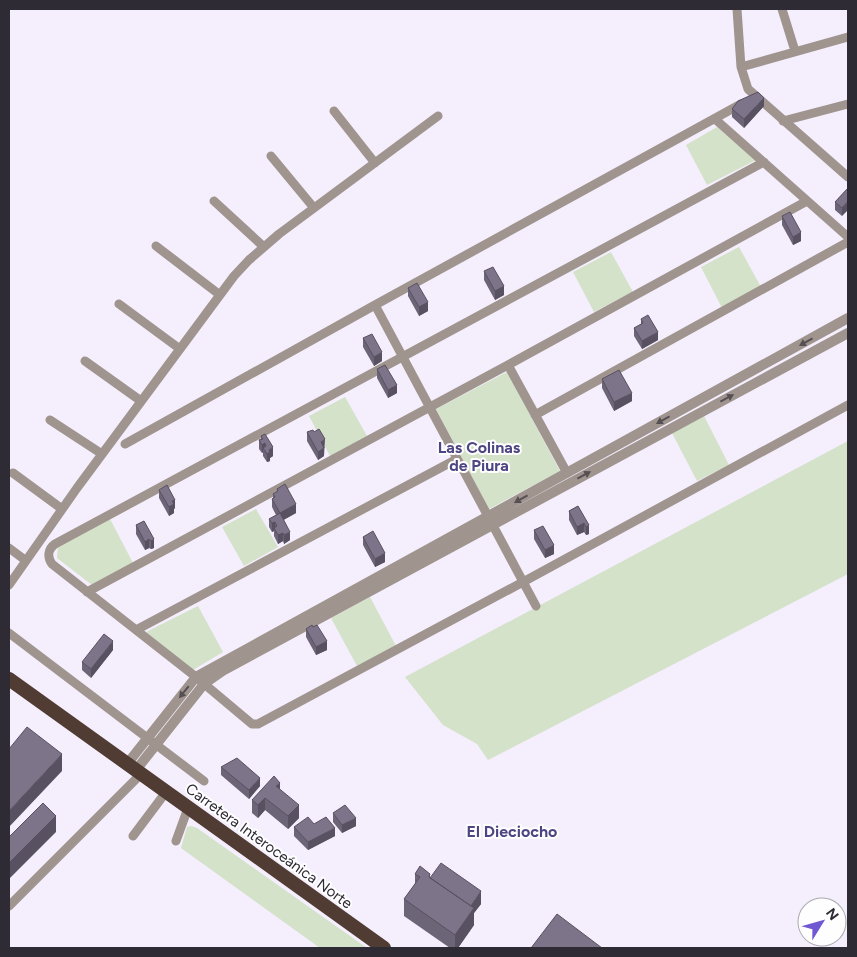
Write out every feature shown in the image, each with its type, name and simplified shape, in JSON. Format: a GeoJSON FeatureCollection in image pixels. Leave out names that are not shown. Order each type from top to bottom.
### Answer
{"type":"FeatureCollection","features":[{"type":"Feature","properties":{"kind":"highway","name":"Carretera Interoceánica Norte"},"geometry":{"type":"LineString","coordinates":[[9,679],[384,948]]}},
{"type":"Feature","properties":{"kind":"street"},"geometry":{"type":"LineString","coordinates":[[737,9],[740,67],[748,89],[848,177]]}},
{"type":"Feature","properties":{"kind":"street"},"geometry":{"type":"LineString","coordinates":[[782,9],[795,51]]}},
{"type":"Feature","properties":{"kind":"street"},"geometry":{"type":"LineString","coordinates":[[740,67],[848,37]]}},
{"type":"Feature","properties":{"kind":"street"},"geometry":{"type":"LineString","coordinates":[[125,444],[748,100]]}},
{"type":"Feature","properties":{"kind":"street"},"geometry":{"type":"LineString","coordinates":[[783,121],[848,104]]}},
{"type":"Feature","properties":{"kind":"street"},"geometry":{"type":"LineString","coordinates":[[334,112],[375,163]]}},
{"type":"Feature","properties":{"kind":"street"},"geometry":{"type":"LineString","coordinates":[[9,585],[102,454],[234,276],[264,247],[438,116]]}},
{"type":"Feature","properties":{"kind":"street"},"geometry":{"type":"LineString","coordinates":[[715,119],[848,237]]}},
{"type":"Feature","properties":{"kind":"street"},"geometry":{"type":"LineString","coordinates":[[271,156],[314,208]]}},
{"type":"Feature","properties":{"kind":"street"},"geometry":{"type":"LineString","coordinates":[[764,162],[55,544],[50,549],[49,555],[52,564],[200,680],[252,724],[260,723],[848,405]]}},
{"type":"Feature","properties":{"kind":"street"},"geometry":{"type":"LineString","coordinates":[[214,201],[264,247]]}},
{"type":"Feature","properties":{"kind":"street"},"geometry":{"type":"LineString","coordinates":[[87,592],[807,201]]}},
{"type":"Feature","properties":{"kind":"street"},"geometry":{"type":"LineString","coordinates":[[535,415],[848,242]]}},
{"type":"Feature","properties":{"kind":"street"},"geometry":{"type":"LineString","coordinates":[[156,246],[220,295]]}},
{"type":"Feature","properties":{"kind":"street"},"geometry":{"type":"LineString","coordinates":[[119,304],[180,348]]}},
{"type":"Feature","properties":{"kind":"street"},"geometry":{"type":"LineString","coordinates":[[374,305],[536,606]]}},
{"type":"Feature","properties":{"kind":"street"},"geometry":{"type":"LineString","coordinates":[[490,521],[567,473],[848,318]]}},
{"type":"Feature","properties":{"kind":"street"},"geometry":{"type":"LineString","coordinates":[[134,769],[147,738],[200,680],[490,521],[848,333]]}},
{"type":"Feature","properties":{"kind":"street"},"geometry":{"type":"LineString","coordinates":[[85,361],[141,401]]}},
{"type":"Feature","properties":{"kind":"street"},"geometry":{"type":"LineString","coordinates":[[508,365],[567,473]]}},
{"type":"Feature","properties":{"kind":"street"},"geometry":{"type":"LineString","coordinates":[[50,420],[102,454]]}},
{"type":"Feature","properties":{"kind":"street"},"geometry":{"type":"LineString","coordinates":[[136,630],[457,459]]}},
{"type":"Feature","properties":{"kind":"street"},"geometry":{"type":"LineString","coordinates":[[13,473],[62,509]]}},
{"type":"Feature","properties":{"kind":"street"},"geometry":{"type":"LineString","coordinates":[[9,548],[26,560]]}},
{"type":"Feature","properties":{"kind":"street"},"geometry":{"type":"LineString","coordinates":[[9,633],[204,781]]}},
{"type":"Feature","properties":{"kind":"street"},"geometry":{"type":"LineString","coordinates":[[9,906],[155,745],[200,680]]}},
{"type":"Feature","properties":{"kind":"street"},"geometry":{"type":"LineString","coordinates":[[133,836],[166,792]]}},
{"type":"Feature","properties":{"kind":"street"},"geometry":{"type":"LineString","coordinates":[[176,841],[188,808]]}},
{"type":"Feature","properties":{"kind":"green space"},"geometry":{"type":"Polygon","coordinates":[[[717,127],[756,160],[707,185],[686,145],[717,127]]]}},
{"type":"Feature","properties":{"kind":"green space"},"geometry":{"type":"Polygon","coordinates":[[[739,247],[761,287],[722,308],[701,267],[739,247]]]}},
{"type":"Feature","properties":{"kind":"green space"},"geometry":{"type":"Polygon","coordinates":[[[611,252],[633,292],[594,312],[573,272],[611,252]]]}},
{"type":"Feature","properties":{"kind":"green space"},"geometry":{"type":"Polygon","coordinates":[[[507,372],[560,471],[489,509],[436,409],[507,372]]]}},
{"type":"Feature","properties":{"kind":"green space"},"geometry":{"type":"Polygon","coordinates":[[[345,397],[367,436],[330,456],[309,416],[345,397]]]}},
{"type":"Feature","properties":{"kind":"green space"},"geometry":{"type":"Polygon","coordinates":[[[704,416],[729,465],[697,481],[672,433],[704,416]]]}},
{"type":"Feature","properties":{"kind":"green space"},"geometry":{"type":"Polygon","coordinates":[[[848,441],[848,574],[488,760],[477,744],[443,725],[405,677],[848,441]]]}},
{"type":"Feature","properties":{"kind":"green space"},"geometry":{"type":"Polygon","coordinates":[[[256,509],[278,547],[244,566],[222,527],[256,509]]]}},
{"type":"Feature","properties":{"kind":"green space"},"geometry":{"type":"Polygon","coordinates":[[[110,519],[133,563],[92,585],[57,558],[58,547],[110,519]]]}},
{"type":"Feature","properties":{"kind":"green space"},"geometry":{"type":"Polygon","coordinates":[[[370,597],[396,646],[357,666],[331,618],[370,597]]]}},
{"type":"Feature","properties":{"kind":"green space"},"geometry":{"type":"Polygon","coordinates":[[[198,606],[223,652],[193,670],[146,632],[198,606]]]}},
{"type":"Feature","properties":{"kind":"green space"},"geometry":{"type":"Polygon","coordinates":[[[187,827],[197,828],[367,948],[320,948],[181,848],[187,827]]]}},
{"type":"Feature","properties":{"kind":"building"},"geometry":{"type":"Polygon","coordinates":[[[758,92],[764,98],[744,119],[732,109],[738,101],[758,92]]]}},
{"type":"Feature","properties":{"kind":"building"},"geometry":{"type":"Polygon","coordinates":[[[848,188],[848,201],[842,208],[835,202],[848,188]]]}},
{"type":"Feature","properties":{"kind":"building"},"geometry":{"type":"Polygon","coordinates":[[[790,212],[801,232],[793,237],[782,216],[790,212]]]}},
{"type":"Feature","properties":{"kind":"building"},"geometry":{"type":"Polygon","coordinates":[[[493,267],[504,286],[495,291],[484,271],[493,267]]]}},
{"type":"Feature","properties":{"kind":"building"},"geometry":{"type":"Polygon","coordinates":[[[417,283],[428,302],[419,307],[408,288],[417,283]]]}},
{"type":"Feature","properties":{"kind":"building"},"geometry":{"type":"Polygon","coordinates":[[[648,315],[658,332],[642,341],[634,328],[643,323],[641,319],[648,315]]]}},
{"type":"Feature","properties":{"kind":"building"},"geometry":{"type":"Polygon","coordinates":[[[372,334],[382,352],[374,357],[363,338],[372,334]]]}},
{"type":"Feature","properties":{"kind":"building"},"geometry":{"type":"Polygon","coordinates":[[[385,365],[397,385],[388,390],[377,369],[385,365]]]}},
{"type":"Feature","properties":{"kind":"building"},"geometry":{"type":"Polygon","coordinates":[[[619,370],[632,393],[614,402],[602,379],[619,370]]]}},
{"type":"Feature","properties":{"kind":"building"},"geometry":{"type":"Polygon","coordinates":[[[319,429],[325,439],[321,442],[324,448],[318,452],[307,432],[313,430],[314,432],[319,429]]]}},
{"type":"Feature","properties":{"kind":"building"},"geometry":{"type":"Polygon","coordinates":[[[265,434],[273,447],[267,454],[263,448],[266,446],[265,443],[262,445],[259,440],[263,439],[261,436],[265,434]]]}},
{"type":"Feature","properties":{"kind":"building"},"geometry":{"type":"Polygon","coordinates":[[[285,484],[296,504],[280,513],[272,499],[275,497],[273,494],[278,491],[277,489],[285,484]]]}},
{"type":"Feature","properties":{"kind":"building"},"geometry":{"type":"Polygon","coordinates":[[[167,485],[175,500],[172,501],[174,504],[169,507],[159,490],[167,485]]]}},
{"type":"Feature","properties":{"kind":"building"},"geometry":{"type":"Polygon","coordinates":[[[578,506],[589,525],[586,527],[584,523],[577,527],[569,511],[578,506]]]}},
{"type":"Feature","properties":{"kind":"building"},"geometry":{"type":"Polygon","coordinates":[[[280,513],[290,532],[284,535],[283,533],[278,535],[274,528],[277,526],[275,522],[272,523],[269,519],[280,513]]]}},
{"type":"Feature","properties":{"kind":"building"},"geometry":{"type":"Polygon","coordinates":[[[144,521],[154,539],[151,541],[149,539],[145,542],[136,525],[144,521]]]}},
{"type":"Feature","properties":{"kind":"building"},"geometry":{"type":"Polygon","coordinates":[[[543,526],[554,545],[545,550],[534,530],[543,526]]]}},
{"type":"Feature","properties":{"kind":"building"},"geometry":{"type":"Polygon","coordinates":[[[373,531],[385,553],[375,559],[363,537],[373,531]]]}},
{"type":"Feature","properties":{"kind":"building"},"geometry":{"type":"Polygon","coordinates":[[[312,625],[313,627],[317,625],[327,641],[316,647],[306,629],[312,625]]]}},
{"type":"Feature","properties":{"kind":"building"},"geometry":{"type":"Polygon","coordinates":[[[104,634],[113,641],[91,669],[82,662],[104,634]]]}},
{"type":"Feature","properties":{"kind":"building"},"geometry":{"type":"Polygon","coordinates":[[[27,727],[62,754],[9,811],[9,749],[27,727]]]}},
{"type":"Feature","properties":{"kind":"building"},"geometry":{"type":"Polygon","coordinates":[[[237,758],[260,778],[249,790],[221,767],[237,758]]]}},
{"type":"Feature","properties":{"kind":"building"},"geometry":{"type":"Polygon","coordinates":[[[274,776],[280,783],[276,786],[299,805],[288,816],[265,798],[258,805],[252,800],[274,776]]]}},
{"type":"Feature","properties":{"kind":"building"},"geometry":{"type":"Polygon","coordinates":[[[43,803],[56,816],[9,863],[9,837],[43,803]]]}},
{"type":"Feature","properties":{"kind":"building"},"geometry":{"type":"Polygon","coordinates":[[[345,805],[356,818],[342,825],[333,813],[345,805]]]}},
{"type":"Feature","properties":{"kind":"building"},"geometry":{"type":"Polygon","coordinates":[[[308,817],[314,824],[326,817],[335,828],[308,842],[294,827],[308,817]]]}},
{"type":"Feature","properties":{"kind":"building"},"geometry":{"type":"Polygon","coordinates":[[[441,863],[481,891],[471,906],[430,878],[441,863]]]}},
{"type":"Feature","properties":{"kind":"building"},"geometry":{"type":"Polygon","coordinates":[[[420,866],[430,874],[429,877],[474,908],[455,935],[404,899],[420,877],[415,874],[420,866]]]}},
{"type":"Feature","properties":{"kind":"building"},"geometry":{"type":"Polygon","coordinates":[[[557,914],[602,948],[531,948],[557,914]]]}},
{"type":"Feature","properties":{"kind":"district","name":"Las Colinas de Piura"},"geometry":{"type":"Point","coordinates":[479,456]}},
{"type":"Feature","properties":{"kind":"district","name":"El Dieciocho"},"geometry":{"type":"Point","coordinates":[512,831]}}]}
